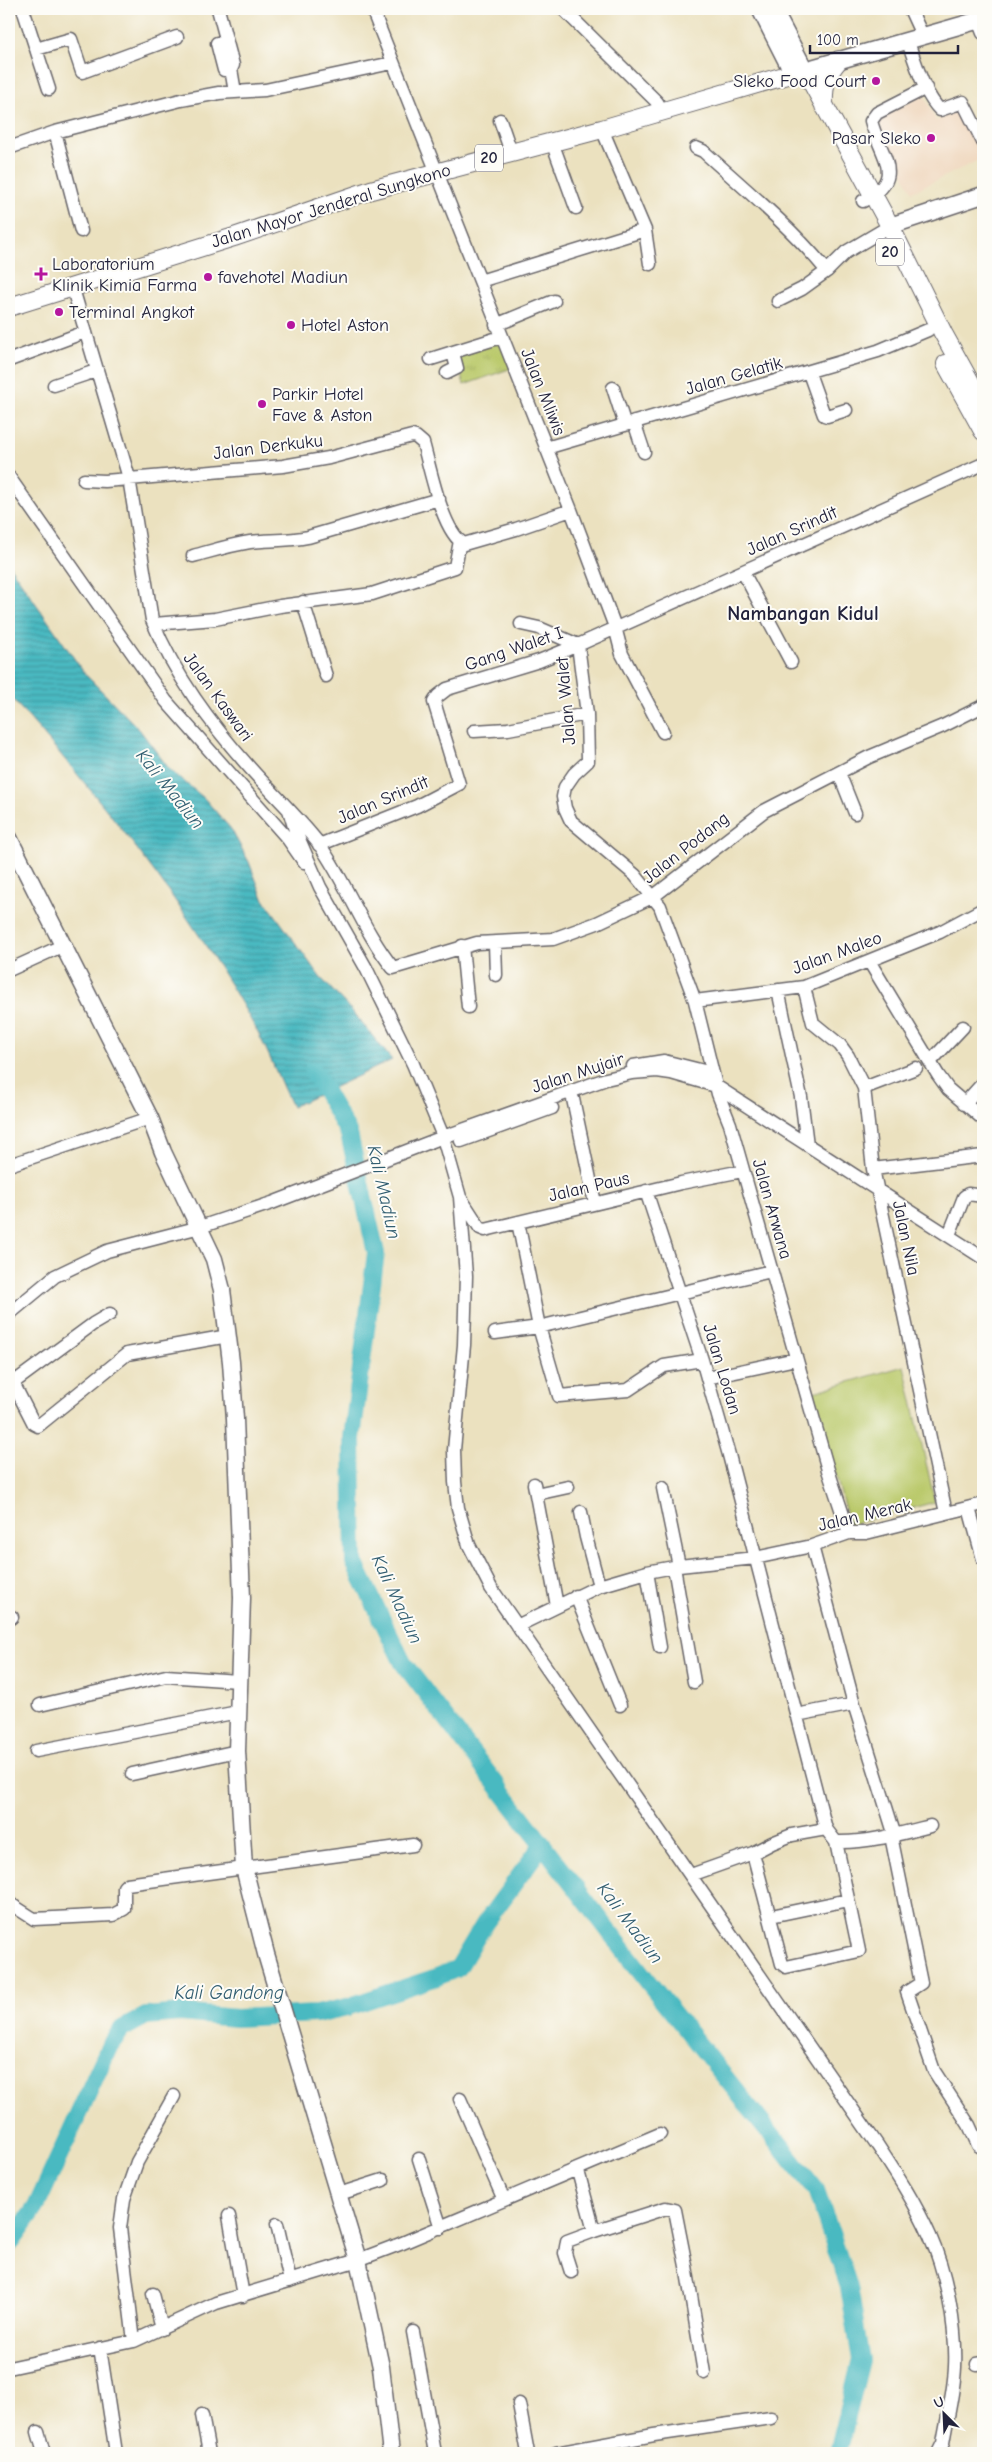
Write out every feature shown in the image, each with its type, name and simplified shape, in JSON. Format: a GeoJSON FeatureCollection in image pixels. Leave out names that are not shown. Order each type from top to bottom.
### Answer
{"type":"FeatureCollection","features":[{"type":"Feature","properties":{"kind":"highway"},"geometry":{"type":"LineString","coordinates":[[824,106],[824,85],[830,70],[839,60]]}},
{"type":"Feature","properties":{"kind":"highway","name":"Jalan Mayor Jenderal Sungkono"},"geometry":{"type":"LineString","coordinates":[[9,307],[73,289],[173,255],[234,237],[370,190],[602,129],[662,110],[799,72]]}},
{"type":"Feature","properties":{"kind":"highway","name":"20"},"geometry":{"type":"LineString","coordinates":[[799,72],[824,106],[868,198]]}},
{"type":"Feature","properties":{"kind":"highway","name":"20"},"geometry":{"type":"LineString","coordinates":[[799,72],[983,405]]}},
{"type":"Feature","properties":{"kind":"highway","name":"20"},"geometry":{"type":"LineString","coordinates":[[885,229],[928,330],[983,431]]}},
{"type":"Feature","properties":{"kind":"highway","name":"Jalan Mayor Jenderal Sungkono"},"geometry":{"type":"LineString","coordinates":[[9,318],[73,289]]}},
{"type":"Feature","properties":{"kind":"main road"},"geometry":{"type":"LineString","coordinates":[[760,9],[799,72]]}},
{"type":"Feature","properties":{"kind":"main road"},"geometry":{"type":"LineString","coordinates":[[773,9],[799,72]]}},
{"type":"Feature","properties":{"kind":"main road"},"geometry":{"type":"LineString","coordinates":[[799,72],[915,38],[981,24]]}},
{"type":"Feature","properties":{"kind":"main road"},"geometry":{"type":"LineString","coordinates":[[885,229],[983,195]]}},
{"type":"Feature","properties":{"kind":"main road"},"geometry":{"type":"LineString","coordinates":[[9,838],[150,1118],[163,1152],[214,1259],[218,1274],[228,1336],[235,1419],[242,1598],[237,1752],[244,1868],[293,2046],[358,2260],[381,2368],[391,2453]]}},
{"type":"Feature","properties":{"kind":"street"},"geometry":{"type":"LineString","coordinates":[[23,9],[49,89]]}},
{"type":"Feature","properties":{"kind":"street"},"geometry":{"type":"LineString","coordinates":[[218,9],[233,64],[231,69],[235,92]]}},
{"type":"Feature","properties":{"kind":"street","name":"Jalan Mliwis"},"geometry":{"type":"LineString","coordinates":[[372,9],[571,510],[615,627],[622,654],[663,732]]}},
{"type":"Feature","properties":{"kind":"street"},"geometry":{"type":"LineString","coordinates":[[563,9],[657,102],[662,110]]}},
{"type":"Feature","properties":{"kind":"street"},"geometry":{"type":"LineString","coordinates":[[910,9],[926,88],[940,110],[963,102],[983,142]]}},
{"type":"Feature","properties":{"kind":"street"},"geometry":{"type":"LineString","coordinates":[[36,49],[70,39],[82,72],[177,37]]}},
{"type":"Feature","properties":{"kind":"street"},"geometry":{"type":"LineString","coordinates":[[217,43],[224,70],[231,69]]}},
{"type":"Feature","properties":{"kind":"street"},"geometry":{"type":"LineString","coordinates":[[9,148],[55,132],[181,100],[300,84],[392,63]]}},
{"type":"Feature","properties":{"kind":"street"},"geometry":{"type":"LineString","coordinates":[[868,198],[887,182],[889,170],[871,121],[877,113],[926,88]]}},
{"type":"Feature","properties":{"kind":"street"},"geometry":{"type":"LineString","coordinates":[[500,120],[511,152]]}},
{"type":"Feature","properties":{"kind":"street"},"geometry":{"type":"LineString","coordinates":[[602,129],[645,230],[650,264]]}},
{"type":"Feature","properties":{"kind":"street"},"geometry":{"type":"LineString","coordinates":[[55,132],[81,231]]}},
{"type":"Feature","properties":{"kind":"street"},"geometry":{"type":"LineString","coordinates":[[552,142],[576,208]]}},
{"type":"Feature","properties":{"kind":"street"},"geometry":{"type":"LineString","coordinates":[[696,148],[703,151],[798,239],[827,272]]}},
{"type":"Feature","properties":{"kind":"street"},"geometry":{"type":"LineString","coordinates":[[778,301],[802,289],[827,272],[846,252],[885,229]]}},
{"type":"Feature","properties":{"kind":"street"},"geometry":{"type":"LineString","coordinates":[[480,281],[645,230]]}},
{"type":"Feature","properties":{"kind":"street","name":"Jalan Kaswari"},"geometry":{"type":"LineString","coordinates":[[73,289],[129,478],[158,638],[185,687],[250,768],[290,810],[319,845],[393,968]]}},
{"type":"Feature","properties":{"kind":"street"},"geometry":{"type":"LineString","coordinates":[[496,325],[554,301]]}},
{"type":"Feature","properties":{"kind":"street","name":"Jalan Gelatik"},"geometry":{"type":"LineString","coordinates":[[546,448],[878,352],[928,330]]}},
{"type":"Feature","properties":{"kind":"street"},"geometry":{"type":"LineString","coordinates":[[10,360],[85,332]]}},
{"type":"Feature","properties":{"kind":"street"},"geometry":{"type":"LineString","coordinates":[[430,360],[501,337]]}},
{"type":"Feature","properties":{"kind":"street"},"geometry":{"type":"LineString","coordinates":[[447,373],[458,368],[452,353]]}},
{"type":"Feature","properties":{"kind":"street"},"geometry":{"type":"LineString","coordinates":[[54,385],[96,371]]}},
{"type":"Feature","properties":{"kind":"street"},"geometry":{"type":"LineString","coordinates":[[809,372],[824,415],[827,416],[846,410]]}},
{"type":"Feature","properties":{"kind":"street"},"geometry":{"type":"LineString","coordinates":[[613,388],[644,452]]}},
{"type":"Feature","properties":{"kind":"street","name":"Jalan Derkuku"},"geometry":{"type":"LineString","coordinates":[[84,480],[105,481],[283,466],[329,458],[412,436],[423,443],[439,499],[448,521],[460,542]]}},
{"type":"Feature","properties":{"kind":"street","name":"Jalan Srindit"},"geometry":{"type":"LineString","coordinates":[[615,627],[744,572],[983,464]]}},
{"type":"Feature","properties":{"kind":"street"},"geometry":{"type":"LineString","coordinates":[[9,477],[166,701],[288,839],[320,887],[386,1006],[442,1138],[460,1197],[466,1276],[464,1344],[454,1450],[458,1508],[469,1545],[491,1588],[878,2146],[909,2194],[931,2237],[947,2291],[953,2326],[955,2367],[943,2442],[938,2453]]}},
{"type":"Feature","properties":{"kind":"street"},"geometry":{"type":"LineString","coordinates":[[193,556],[232,545],[308,537],[439,499]]}},
{"type":"Feature","properties":{"kind":"street"},"geometry":{"type":"LineString","coordinates":[[154,624],[216,619],[303,602],[372,594],[431,577],[457,566],[460,542],[464,544],[470,543],[571,510]]}},
{"type":"Feature","properties":{"kind":"street"},"geometry":{"type":"LineString","coordinates":[[744,572],[791,662]]}},
{"type":"Feature","properties":{"kind":"street"},"geometry":{"type":"LineString","coordinates":[[303,602],[326,676]]}},
{"type":"Feature","properties":{"kind":"street"},"geometry":{"type":"LineString","coordinates":[[521,624],[539,628],[578,646]]}},
{"type":"Feature","properties":{"kind":"street","name":"Jalan Walet"},"geometry":{"type":"LineString","coordinates":[[615,627],[578,646],[587,714],[588,759],[565,787],[563,797],[571,821],[635,876],[654,896]]}},
{"type":"Feature","properties":{"kind":"street","name":"Gang Walet I"},"geometry":{"type":"LineString","coordinates":[[455,772],[434,702],[438,696],[447,689],[539,661],[578,646]]}},
{"type":"Feature","properties":{"kind":"street","name":"Jalan Podang"},"geometry":{"type":"LineString","coordinates":[[393,968],[477,942],[495,943],[554,939],[597,923],[654,896],[764,811],[869,757],[943,726],[983,706]]}},
{"type":"Feature","properties":{"kind":"street"},"geometry":{"type":"LineString","coordinates":[[474,732],[508,729],[587,714]]}},
{"type":"Feature","properties":{"kind":"street","name":"Jalan Srindit"},"geometry":{"type":"LineString","coordinates":[[319,845],[418,806],[455,772]]}},
{"type":"Feature","properties":{"kind":"street"},"geometry":{"type":"LineString","coordinates":[[839,773],[855,813]]}},
{"type":"Feature","properties":{"kind":"street"},"geometry":{"type":"LineString","coordinates":[[290,810],[295,830],[320,887]]}},
{"type":"Feature","properties":{"kind":"street","name":"Jalan Arwana"},"geometry":{"type":"LineString","coordinates":[[654,896],[668,926],[695,1001],[712,1073],[730,1124],[796,1359],[843,1520],[849,1533]]}},
{"type":"Feature","properties":{"kind":"street","name":"Jalan Maleo"},"geometry":{"type":"LineString","coordinates":[[695,1001],[804,987],[940,932],[983,909]]}},
{"type":"Feature","properties":{"kind":"street"},"geometry":{"type":"LineString","coordinates":[[495,943],[496,976]]}},
{"type":"Feature","properties":{"kind":"street"},"geometry":{"type":"LineString","coordinates":[[9,970],[64,945]]}},
{"type":"Feature","properties":{"kind":"street"},"geometry":{"type":"LineString","coordinates":[[462,946],[468,1007]]}},
{"type":"Feature","properties":{"kind":"street"},"geometry":{"type":"LineString","coordinates":[[869,961],[948,1089],[983,1119]]}},
{"type":"Feature","properties":{"kind":"street","name":"Jalan Nila"},"geometry":{"type":"LineString","coordinates":[[804,987],[813,1023],[840,1045],[848,1056],[864,1088],[873,1169],[946,1513]]}},
{"type":"Feature","properties":{"kind":"street"},"geometry":{"type":"LineString","coordinates":[[778,990],[801,1097],[807,1145]]}},
{"type":"Feature","properties":{"kind":"street"},"geometry":{"type":"LineString","coordinates":[[931,1060],[963,1027]]}},
{"type":"Feature","properties":{"kind":"street"},"geometry":{"type":"LineString","coordinates":[[456,1128],[602,1073],[643,1064],[664,1062],[712,1073]]}},
{"type":"Feature","properties":{"kind":"street"},"geometry":{"type":"LineString","coordinates":[[864,1088],[916,1068]]}},
{"type":"Feature","properties":{"kind":"street","name":"Jalan Mujair"},"geometry":{"type":"LineString","coordinates":[[9,1314],[55,1276],[88,1258],[107,1251],[200,1227],[606,1079],[647,1071],[671,1073],[717,1090],[829,1157],[983,1258]]}},
{"type":"Feature","properties":{"kind":"street"},"geometry":{"type":"LineString","coordinates":[[461,1141],[609,1086],[644,1079],[660,1079],[717,1090]]}},
{"type":"Feature","properties":{"kind":"street"},"geometry":{"type":"LineString","coordinates":[[964,1104],[983,1083]]}},
{"type":"Feature","properties":{"kind":"street"},"geometry":{"type":"LineString","coordinates":[[573,1099],[595,1203]]}},
{"type":"Feature","properties":{"kind":"street"},"geometry":{"type":"LineString","coordinates":[[9,1165],[150,1118]]}},
{"type":"Feature","properties":{"kind":"street"},"geometry":{"type":"LineString","coordinates":[[873,1169],[983,1156]]}},
{"type":"Feature","properties":{"kind":"street","name":"Jalan Paus"},"geometry":{"type":"LineString","coordinates":[[460,1197],[480,1228],[492,1229],[646,1191],[742,1172]]}},
{"type":"Feature","properties":{"kind":"street","name":"Jalan Lodan"},"geometry":{"type":"LineString","coordinates":[[646,1191],[702,1360],[826,1829]]}},
{"type":"Feature","properties":{"kind":"street"},"geometry":{"type":"LineString","coordinates":[[949,1236],[964,1197],[968,1194],[983,1196]]}},
{"type":"Feature","properties":{"kind":"street"},"geometry":{"type":"LineString","coordinates":[[518,1222],[539,1327],[559,1396],[628,1390],[664,1366],[702,1360]]}},
{"type":"Feature","properties":{"kind":"street"},"geometry":{"type":"LineString","coordinates":[[495,1333],[539,1327],[771,1271]]}},
{"type":"Feature","properties":{"kind":"street"},"geometry":{"type":"LineString","coordinates":[[110,1314],[11,1379],[34,1424],[38,1426],[126,1354],[228,1336]]}},
{"type":"Feature","properties":{"kind":"street"},"geometry":{"type":"LineString","coordinates":[[707,1378],[796,1359]]}},
{"type":"Feature","properties":{"kind":"street"},"geometry":{"type":"LineString","coordinates":[[557,1606],[535,1489],[568,1487]]}},
{"type":"Feature","properties":{"kind":"street"},"geometry":{"type":"LineString","coordinates":[[662,1488],[677,1567],[694,1682]]}},
{"type":"Feature","properties":{"kind":"street","name":"Jalan Merak"},"geometry":{"type":"LineString","coordinates":[[517,1626],[599,1586],[647,1572],[755,1558],[812,1546],[849,1533],[866,1533],[983,1504]]}},
{"type":"Feature","properties":{"kind":"street"},"geometry":{"type":"LineString","coordinates":[[969,1508],[983,1559]]}},
{"type":"Feature","properties":{"kind":"street"},"geometry":{"type":"LineString","coordinates":[[581,1512],[599,1586]]}},
{"type":"Feature","properties":{"kind":"street"},"geometry":{"type":"LineString","coordinates":[[812,1546],[854,1704],[893,1836],[921,1983],[907,1992],[934,2071],[969,2125],[978,2145],[983,2148]]}},
{"type":"Feature","properties":{"kind":"street"},"geometry":{"type":"LineString","coordinates":[[647,1572],[660,1648]]}},
{"type":"Feature","properties":{"kind":"street"},"geometry":{"type":"LineString","coordinates":[[576,1596],[620,1705]]}},
{"type":"Feature","properties":{"kind":"street"},"geometry":{"type":"LineString","coordinates":[[40,1706],[166,1676],[238,1681]]}},
{"type":"Feature","properties":{"kind":"street"},"geometry":{"type":"LineString","coordinates":[[796,1714],[854,1704]]}},
{"type":"Feature","properties":{"kind":"street"},"geometry":{"type":"LineString","coordinates":[[36,1751],[238,1712]]}},
{"type":"Feature","properties":{"kind":"street"},"geometry":{"type":"LineString","coordinates":[[132,1774],[237,1752]]}},
{"type":"Feature","properties":{"kind":"street"},"geometry":{"type":"LineString","coordinates":[[836,1842],[851,1842],[893,1836],[930,1826]]}},
{"type":"Feature","properties":{"kind":"street"},"geometry":{"type":"LineString","coordinates":[[691,1875],[753,1853],[772,1842],[792,1835],[826,1829],[836,1842],[859,1951],[786,1967],[782,1964],[753,1853]]}},
{"type":"Feature","properties":{"kind":"street"},"geometry":{"type":"LineString","coordinates":[[9,1903],[34,1919],[113,1914],[124,1909],[124,1887],[127,1884],[414,1845]]}},
{"type":"Feature","properties":{"kind":"street"},"geometry":{"type":"LineString","coordinates":[[771,1916],[848,1900]]}},
{"type":"Feature","properties":{"kind":"street"},"geometry":{"type":"LineString","coordinates":[[134,2341],[120,2228],[124,2199],[137,2162],[174,2096]]}},
{"type":"Feature","properties":{"kind":"street"},"geometry":{"type":"LineString","coordinates":[[460,2098],[504,2200]]}},
{"type":"Feature","properties":{"kind":"street"},"geometry":{"type":"LineString","coordinates":[[9,2368],[134,2341],[216,2303],[358,2260],[441,2228],[504,2200],[578,2171],[660,2134]]}},
{"type":"Feature","properties":{"kind":"street"},"geometry":{"type":"LineString","coordinates":[[419,2159],[441,2228]]}},
{"type":"Feature","properties":{"kind":"street"},"geometry":{"type":"LineString","coordinates":[[578,2171],[594,2231]]}},
{"type":"Feature","properties":{"kind":"street"},"geometry":{"type":"LineString","coordinates":[[339,2194],[383,2180]]}},
{"type":"Feature","properties":{"kind":"street"},"geometry":{"type":"LineString","coordinates":[[571,2272],[565,2253],[567,2241],[666,2208],[674,2210],[686,2266],[704,2373]]}},
{"type":"Feature","properties":{"kind":"street"},"geometry":{"type":"LineString","coordinates":[[229,2216],[243,2296]]}},
{"type":"Feature","properties":{"kind":"street"},"geometry":{"type":"LineString","coordinates":[[277,2224],[290,2281]]}},
{"type":"Feature","properties":{"kind":"street"},"geometry":{"type":"LineString","coordinates":[[153,2294],[162,2329]]}},
{"type":"Feature","properties":{"kind":"street"},"geometry":{"type":"LineString","coordinates":[[413,2332],[436,2453]]}},
{"type":"Feature","properties":{"kind":"street"},"geometry":{"type":"LineString","coordinates":[[100,2348],[116,2453]]}},
{"type":"Feature","properties":{"kind":"street"},"geometry":{"type":"LineString","coordinates":[[519,2404],[528,2453]]}},
{"type":"Feature","properties":{"kind":"street"},"geometry":{"type":"LineString","coordinates":[[202,2415],[209,2453]]}},
{"type":"Feature","properties":{"kind":"street"},"geometry":{"type":"LineString","coordinates":[[556,2453],[654,2435],[771,2418]]}},
{"type":"Feature","properties":{"kind":"street"},"geometry":{"type":"LineString","coordinates":[[38,2432],[44,2453]]}},
{"type":"Feature","properties":{"kind":"shaded area","name":"Pasar Sleko"},"geometry":{"type":"Polygon","coordinates":[[[924,95],[936,121],[961,109],[983,158],[912,192],[877,118],[924,95]]]}},
{"type":"Feature","properties":{"kind":"green space"},"geometry":{"type":"Polygon","coordinates":[[[501,339],[512,368],[464,385],[454,353],[501,339]]]}},
{"type":"Feature","properties":{"kind":"green space"},"geometry":{"type":"Polygon","coordinates":[[[904,1366],[935,1502],[849,1525],[814,1392],[904,1366]]]}},
{"type":"Feature","properties":{"kind":"water"},"geometry":{"type":"Polygon","coordinates":[[[9,565],[85,674],[139,729],[170,770],[204,798],[231,829],[249,862],[263,898],[320,977],[353,1012],[392,1060],[292,1107],[257,1031],[203,941],[110,815],[9,695],[9,565]]]}},
{"type":"Feature","properties":{"kind":"waterway","name":"Kali Madiun"},"geometry":{"type":"LineString","coordinates":[[313,1070],[349,1134],[376,1253],[352,1438],[354,1562],[403,1663],[649,1983],[816,2190],[849,2287],[861,2360],[838,2453]]}},
{"type":"Feature","properties":{"kind":"waterway","name":"Kali Gandong"},"geometry":{"type":"LineString","coordinates":[[9,2245],[36,2207],[110,2045],[122,2029],[146,2016],[180,2013],[236,2018],[316,2014],[347,2007],[437,1977],[458,1968],[485,1923],[542,1845]]}},
{"type":"Feature","properties":{"kind":"place","name":"Sleko Food Court"},"geometry":{"type":"Point","coordinates":[876,81]}},
{"type":"Feature","properties":{"kind":"place","name":"Pasar Sleko"},"geometry":{"type":"Point","coordinates":[931,138]}},
{"type":"Feature","properties":{"kind":"place","name":"Laboratorium Klinik Kimia Farma"},"geometry":{"type":"Point","coordinates":[41,274]}},
{"type":"Feature","properties":{"kind":"place","name":"favehotel Madiun"},"geometry":{"type":"Point","coordinates":[208,277]}},
{"type":"Feature","properties":{"kind":"place","name":"Terminal Angkot"},"geometry":{"type":"Point","coordinates":[59,312]}},
{"type":"Feature","properties":{"kind":"place","name":"Hotel Aston"},"geometry":{"type":"Point","coordinates":[291,325]}},
{"type":"Feature","properties":{"kind":"place","name":"Parkir Hotel Fave & Aston"},"geometry":{"type":"Point","coordinates":[262,404]}},
{"type":"Feature","properties":{"kind":"district","name":"Nambangan Kidul"},"geometry":{"type":"Point","coordinates":[803,613]}}]}
